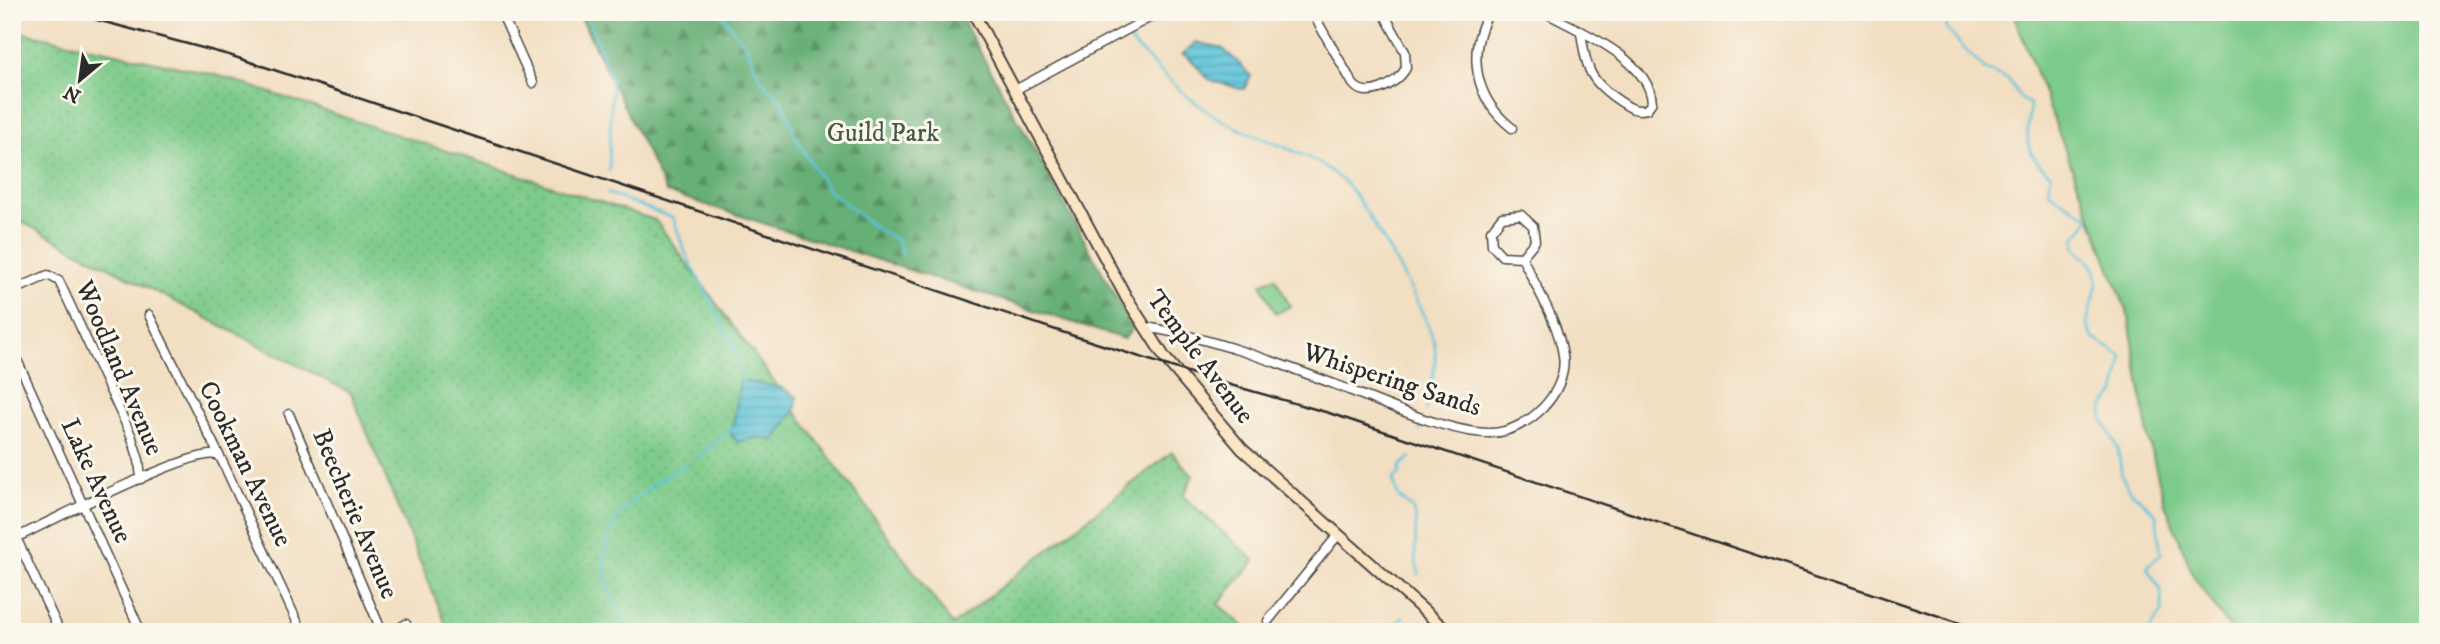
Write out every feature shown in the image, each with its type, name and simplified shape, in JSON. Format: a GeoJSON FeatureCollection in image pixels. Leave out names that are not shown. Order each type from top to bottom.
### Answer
{"type":"FeatureCollection","features":[{"type":"Feature","properties":{"kind":"street"},"geometry":{"type":"LineString","coordinates":[[500,12],[533,83]]}},
{"type":"Feature","properties":{"kind":"street","name":"Temple Avenue"},"geometry":{"type":"LineString","coordinates":[[973,12],[1145,327],[1165,358],[1226,432],[1448,632]]}},
{"type":"Feature","properties":{"kind":"street"},"geometry":{"type":"LineString","coordinates":[[1015,90],[1160,12]]}},
{"type":"Feature","properties":{"kind":"street"},"geometry":{"type":"LineString","coordinates":[[1312,12],[1353,84],[1359,91],[1366,92],[1394,81],[1406,68],[1405,52],[1383,12]]}},
{"type":"Feature","properties":{"kind":"street"},"geometry":{"type":"LineString","coordinates":[[1489,12],[1478,43],[1478,83],[1488,104],[1512,128]]}},
{"type":"Feature","properties":{"kind":"street"},"geometry":{"type":"LineString","coordinates":[[1544,12],[1616,52],[1632,67],[1651,92],[1652,102],[1647,109],[1633,109],[1596,85],[1587,67],[1581,33]]}},
{"type":"Feature","properties":{"kind":"street"},"geometry":{"type":"LineString","coordinates":[[1521,215],[1533,226],[1535,241],[1522,257],[1502,256],[1492,245],[1493,226],[1502,216],[1521,215]]}},
{"type":"Feature","properties":{"kind":"street","name":"Whispering Sands"},"geometry":{"type":"LineString","coordinates":[[1145,327],[1264,361],[1404,412],[1474,432],[1499,432],[1518,426],[1537,414],[1556,389],[1563,366],[1560,342],[1522,257]]}},
{"type":"Feature","properties":{"kind":"street","name":"Woodland Avenue"},"geometry":{"type":"LineString","coordinates":[[12,290],[44,276],[53,276],[62,286],[137,451],[141,479]]}},
{"type":"Feature","properties":{"kind":"street","name":"Cookman Avenue"},"geometry":{"type":"LineString","coordinates":[[149,315],[216,455],[225,465],[302,632]]}},
{"type":"Feature","properties":{"kind":"street","name":"Lake Avenue"},"geometry":{"type":"LineString","coordinates":[[12,349],[141,632]]}},
{"type":"Feature","properties":{"kind":"street","name":"Beecherie Avenue"},"geometry":{"type":"LineString","coordinates":[[289,414],[382,632]]}},
{"type":"Feature","properties":{"kind":"street"},"geometry":{"type":"LineString","coordinates":[[14,539],[141,479],[201,455],[216,455]]}},
{"type":"Feature","properties":{"kind":"street"},"geometry":{"type":"LineString","coordinates":[[12,529],[14,539],[60,632]]}},
{"type":"Feature","properties":{"kind":"street"},"geometry":{"type":"LineString","coordinates":[[1268,621],[1338,535]]}},
{"type":"Feature","properties":{"kind":"street"},"geometry":{"type":"LineString","coordinates":[[391,632],[406,624]]}},
{"type":"Feature","properties":{"kind":"green space","name":"Guild Park"},"geometry":{"type":"Polygon","coordinates":[[[578,12],[958,12],[1133,328],[1124,339],[666,192],[578,12]]]}},
{"type":"Feature","properties":{"kind":"green space"},"geometry":{"type":"Polygon","coordinates":[[[2013,12],[2428,12],[2428,632],[2232,632],[2194,577],[2165,504],[2149,442],[2129,318],[2013,12]]]}},
{"type":"Feature","properties":{"kind":"green space"},"geometry":{"type":"Polygon","coordinates":[[[12,30],[220,76],[655,220],[953,625],[1172,452],[1193,476],[1183,496],[1255,561],[1218,604],[1250,632],[449,632],[351,393],[12,217],[12,30]]]}},
{"type":"Feature","properties":{"kind":"green space"},"geometry":{"type":"Polygon","coordinates":[[[1275,277],[1290,306],[1276,314],[1261,284],[1275,277]]]}},
{"type":"Feature","properties":{"kind":"water"},"geometry":{"type":"Polygon","coordinates":[[[1197,42],[1221,48],[1251,76],[1244,89],[1211,80],[1183,54],[1197,42]]]}},
{"type":"Feature","properties":{"kind":"water"},"geometry":{"type":"Polygon","coordinates":[[[740,381],[780,387],[797,397],[796,408],[774,441],[761,437],[737,442],[730,431],[740,381]]]}},
{"type":"Feature","properties":{"kind":"waterway"},"geometry":{"type":"LineString","coordinates":[[586,12],[612,80],[609,171]]}},
{"type":"Feature","properties":{"kind":"waterway"},"geometry":{"type":"LineString","coordinates":[[720,12],[746,46],[762,81],[783,102],[797,140],[827,189],[876,228],[898,241],[903,256]]}},
{"type":"Feature","properties":{"kind":"waterway"},"geometry":{"type":"LineString","coordinates":[[1092,12],[1102,16]]}},
{"type":"Feature","properties":{"kind":"waterway"},"geometry":{"type":"LineString","coordinates":[[1945,12],[1947,29],[1959,43],[1984,69],[2008,79],[2021,99],[2030,104],[2028,144],[2035,159],[2051,174],[2049,192],[2088,217],[2087,223],[2075,237],[2076,249],[2087,259],[2096,275],[2097,284],[2087,324],[2092,337],[2123,357],[2115,393],[2103,407],[2103,420],[2118,449],[2122,477],[2129,489],[2156,514],[2161,554],[2147,567],[2161,591],[2162,612],[2148,632]]}},
{"type":"Feature","properties":{"kind":"waterway"},"geometry":{"type":"LineString","coordinates":[[1129,40],[1199,106],[1227,123],[1318,163],[1345,183],[1354,194],[1396,262],[1431,334],[1435,347],[1435,363],[1426,410]]}},
{"type":"Feature","properties":{"kind":"waterway"},"geometry":{"type":"LineString","coordinates":[[607,193],[673,218],[685,252],[733,344],[743,382]]}},
{"type":"Feature","properties":{"kind":"waterway"},"geometry":{"type":"LineString","coordinates":[[1419,432],[1422,425]]}},
{"type":"Feature","properties":{"kind":"waterway"},"geometry":{"type":"LineString","coordinates":[[698,458],[732,428]]}},
{"type":"Feature","properties":{"kind":"waterway"},"geometry":{"type":"LineString","coordinates":[[1411,457],[1400,466],[1400,473],[1393,480],[1399,498],[1412,508],[1416,520],[1415,558],[1419,574]]}},
{"type":"Feature","properties":{"kind":"waterway"},"geometry":{"type":"LineString","coordinates":[[623,632],[622,616],[610,592],[605,569],[605,549],[611,531],[634,500],[687,464]]}},
{"type":"Feature","properties":{"kind":"waterway"},"geometry":{"type":"LineString","coordinates":[[1384,632],[1404,617]]}},
{"type":"Feature","properties":{"kind":"railway"},"geometry":{"type":"LineString","coordinates":[[67,12],[229,55],[1071,335],[1329,413],[1987,632]]}}]}
